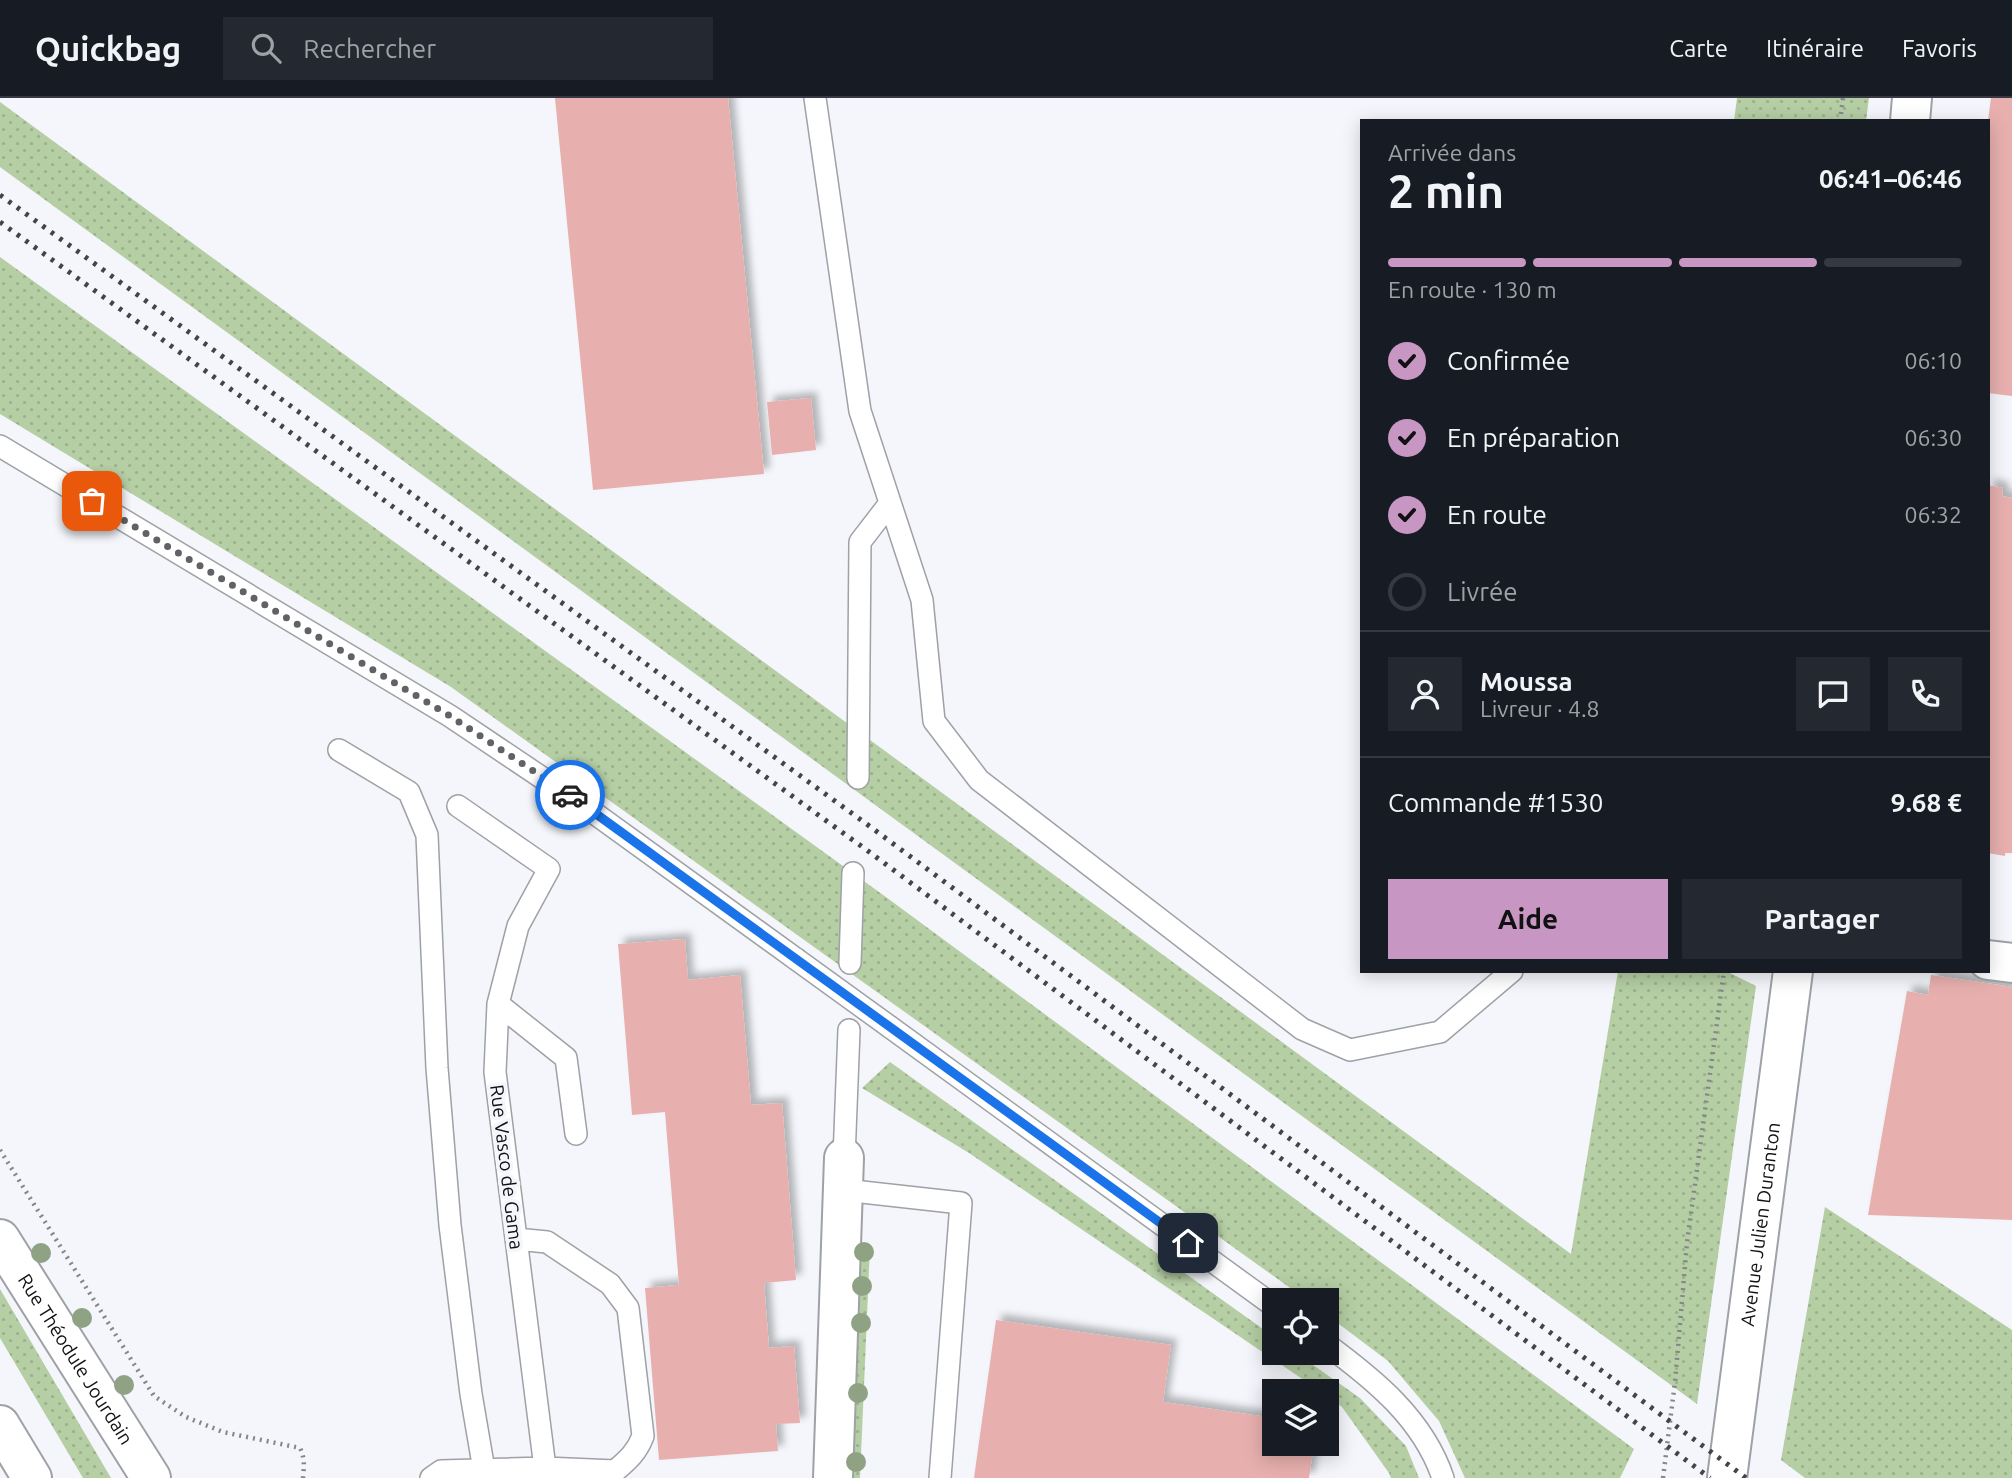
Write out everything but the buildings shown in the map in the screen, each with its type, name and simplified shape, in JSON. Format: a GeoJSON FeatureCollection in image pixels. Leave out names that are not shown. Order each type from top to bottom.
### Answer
{"type":"FeatureCollection","features":[{"type":"Feature","properties":{"kind":"main road"},"geometry":{"type":"LineString","coordinates":[[1909,119],[1912,98]]}},
{"type":"Feature","properties":{"kind":"main road"},"geometry":{"type":"LineString","coordinates":[[1990,960],[2012,963]]}},
{"type":"Feature","properties":{"kind":"main road","name":"Avenue Julien Duranton"},"geometry":{"type":"LineString","coordinates":[[1727,1478],[1793,973]]}},
{"type":"Feature","properties":{"kind":"main road"},"geometry":{"type":"LineString","coordinates":[[833,1478],[844,1174]]}},
{"type":"Feature","properties":{"kind":"main road","name":"Rue Théodule Jourdain"},"geometry":{"type":"LineString","coordinates":[[0,1238],[151,1478]]}},
{"type":"Feature","properties":{"kind":"main road"},"geometry":{"type":"LineString","coordinates":[[0,1425],[32,1478]]}},
{"type":"Feature","properties":{"kind":"lane"},"geometry":{"type":"LineString","coordinates":[[815,98],[860,411],[922,600],[934,721],[979,780],[1302,1029],[1350,1050],[1440,1032],[1510,973]]}},
{"type":"Feature","properties":{"kind":"lane"},"geometry":{"type":"LineString","coordinates":[[0,446],[450,716],[590,810],[1262,1297]]}},
{"type":"Feature","properties":{"kind":"lane"},"geometry":{"type":"LineString","coordinates":[[858,778],[860,542],[890,503]]}},
{"type":"Feature","properties":{"kind":"lane"},"geometry":{"type":"LineString","coordinates":[[339,750],[409,792],[427,835],[437,1068],[449,1212],[471,1394],[484,1470]]}},
{"type":"Feature","properties":{"kind":"lane","name":"Rue Vasco de Gama"},"geometry":{"type":"LineString","coordinates":[[458,806],[549,869],[518,926],[498,1004],[495,1072],[549,1473]]}},
{"type":"Feature","properties":{"kind":"lane"},"geometry":{"type":"LineString","coordinates":[[850,963],[853,873]]}},
{"type":"Feature","properties":{"kind":"lane"},"geometry":{"type":"LineString","coordinates":[[498,1004],[566,1058],[576,1135]]}},
{"type":"Feature","properties":{"kind":"lane"},"geometry":{"type":"LineString","coordinates":[[849,1030],[844,1174],[961,1203],[940,1478]]}},
{"type":"Feature","properties":{"kind":"lane"},"geometry":{"type":"LineString","coordinates":[[431,1478],[441,1471],[615,1471],[630,1458],[643,1436],[628,1308],[610,1284],[547,1242],[516,1240]]}},
{"type":"Feature","properties":{"kind":"lane"},"geometry":{"type":"LineString","coordinates":[[1339,1354],[1380,1385],[1402,1408],[1423,1438],[1443,1478]]}},
{"type":"Feature","properties":{"kind":"path"},"geometry":{"type":"LineString","coordinates":[[1840,119],[1843,98]]}},
{"type":"Feature","properties":{"kind":"path"},"geometry":{"type":"LineString","coordinates":[[1662,1478],[1675,1382],[1687,1243],[1724,973]]}},
{"type":"Feature","properties":{"kind":"path"},"geometry":{"type":"LineString","coordinates":[[0,1150],[154,1396],[186,1417],[223,1432],[300,1448],[305,1466],[303,1478]]}},
{"type":"Feature","properties":{"kind":"green space"},"geometry":{"type":"Polygon","coordinates":[[[1737,98],[1869,98],[1866,119],[1734,119],[1737,98]]]}},
{"type":"Feature","properties":{"kind":"green space"},"geometry":{"type":"Polygon","coordinates":[[[0,102],[1571,1254],[1618,973],[1730,973],[1756,986],[1697,1404],[0,167],[0,102]]]}},
{"type":"Feature","properties":{"kind":"green space"},"geometry":{"type":"Polygon","coordinates":[[[0,257],[890,900],[1634,1449],[1620,1478],[1465,1478],[1439,1421],[1388,1361],[1339,1324],[1339,1288],[1290,1288],[451,687],[0,414],[0,257]]]}},
{"type":"Feature","properties":{"kind":"green space"},"geometry":{"type":"Polygon","coordinates":[[[890,1062],[1262,1328],[1262,1352],[969,1153],[862,1088],[890,1062]]]}},
{"type":"Feature","properties":{"kind":"green space"},"geometry":{"type":"Polygon","coordinates":[[[1825,1207],[2012,1330],[2012,1478],[1805,1478],[1781,1460],[1825,1207]]]}},
{"type":"Feature","properties":{"kind":"green space"},"geometry":{"type":"Polygon","coordinates":[[[859,1246],[870,1247],[860,1478],[850,1478],[859,1246]]]}},
{"type":"Feature","properties":{"kind":"green space"},"geometry":{"type":"Polygon","coordinates":[[[0,1289],[111,1478],[83,1478],[0,1338],[0,1289]]]}},
{"type":"Feature","properties":{"kind":"green space"},"geometry":{"type":"Polygon","coordinates":[[[1282,1365],[1313,1365],[1333,1379],[1302,1379],[1282,1365]]]}},
{"type":"Feature","properties":{"kind":"green space"},"geometry":{"type":"Polygon","coordinates":[[[1339,1383],[1360,1398],[1406,1446],[1419,1478],[1391,1478],[1339,1405],[1339,1383]]]}},
{"type":"Feature","properties":{"kind":"railway"},"geometry":{"type":"LineString","coordinates":[[0,195],[868,825],[1746,1478]]}},
{"type":"Feature","properties":{"kind":"railway"},"geometry":{"type":"LineString","coordinates":[[0,222],[868,851],[1710,1478]]}},
{"type":"Feature","properties":{"kind":"way so far"},"geometry":{"type":"LineString","coordinates":[[92,501],[450,716],[570,795]]}},
{"type":"Feature","properties":{"kind":"route"},"geometry":{"type":"LineString","coordinates":[[570,795],[1188,1243]]}}]}
